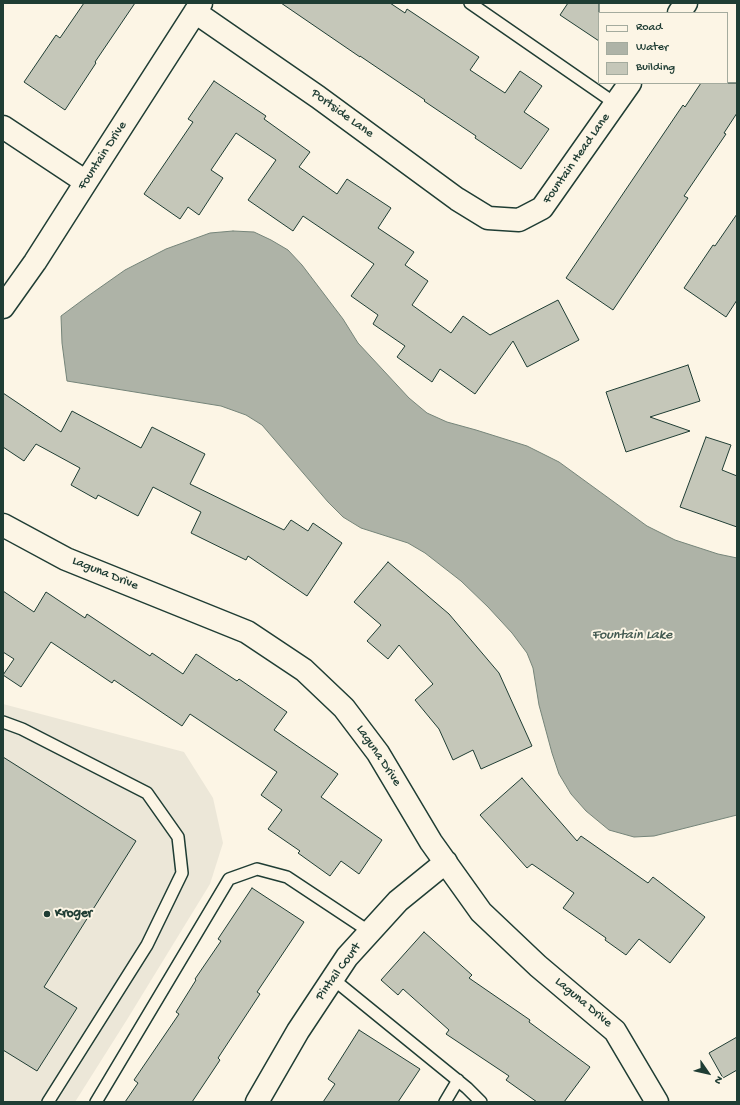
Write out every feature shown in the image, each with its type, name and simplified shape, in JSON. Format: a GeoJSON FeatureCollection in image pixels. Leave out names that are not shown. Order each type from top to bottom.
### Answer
{"type":"FeatureCollection","features":[{"type":"Feature","properties":{"kind":"street"},"geometry":{"type":"LineString","coordinates":[[680,12],[686,3]]}},
{"type":"Feature","properties":{"kind":"street","name":"Fountain Drive"},"geometry":{"type":"LineString","coordinates":[[3,307],[35,262],[198,7]]}},
{"type":"Feature","properties":{"kind":"street","name":"Portside Lane"},"geometry":{"type":"LineString","coordinates":[[198,7],[457,199],[488,218]]}},
{"type":"Feature","properties":{"kind":"street","name":"Fountain Head Lane"},"geometry":{"type":"LineString","coordinates":[[488,218],[519,220],[542,208],[629,84]]}},
{"type":"Feature","properties":{"kind":"street"},"geometry":{"type":"LineString","coordinates":[[3,127],[86,182]]}},
{"type":"Feature","properties":{"kind":"street","name":"Laguna Drive"},"geometry":{"type":"LineString","coordinates":[[3,525],[66,559],[247,632],[304,670],[344,708],[378,753],[431,842],[481,912],[538,966],[616,1031],[657,1102]]}},
{"type":"Feature","properties":{"kind":"street","name":"Pintail Court"},"geometry":{"type":"LineString","coordinates":[[257,1102],[298,1031],[347,957],[398,901],[446,862]]}},
{"type":"Feature","properties":{"kind":"lane"},"geometry":{"type":"LineString","coordinates":[[470,3],[616,104]]}},
{"type":"Feature","properties":{"kind":"lane"},"geometry":{"type":"LineString","coordinates":[[3,722],[22,729],[147,793],[178,836],[182,873],[147,945],[48,1102]]}},
{"type":"Feature","properties":{"kind":"lane"},"geometry":{"type":"LineString","coordinates":[[96,1102],[229,879],[257,869],[287,877],[370,932]]}},
{"type":"Feature","properties":{"kind":"lane"},"geometry":{"type":"LineString","coordinates":[[333,979],[458,1080],[481,1102]]}},
{"type":"Feature","properties":{"kind":"lane"},"geometry":{"type":"LineString","coordinates":[[445,1102],[458,1080]]}},
{"type":"Feature","properties":{"kind":"shaded area"},"geometry":{"type":"Polygon","coordinates":[[[3,704],[184,752],[213,798],[223,843],[210,884],[75,1102],[3,1102],[3,704]]]}},
{"type":"Feature","properties":{"kind":"water","name":"Fountain Lake"},"geometry":{"type":"Polygon","coordinates":[[[233,231],[254,232],[288,250],[302,265],[343,319],[358,343],[409,398],[427,413],[447,422],[527,446],[559,462],[647,526],[675,540],[718,554],[737,558],[737,815],[654,836],[634,837],[609,830],[586,811],[571,794],[559,774],[539,705],[533,668],[527,653],[512,633],[461,581],[425,553],[408,543],[361,528],[343,517],[328,502],[262,425],[246,415],[221,406],[67,381],[62,343],[61,316],[125,270],[166,249],[210,233],[233,231]]]}},
{"type":"Feature","properties":{"kind":"building"},"geometry":{"type":"Polygon","coordinates":[[[84,3],[135,3],[65,110],[24,82],[56,35],[60,38],[84,3]]]}},
{"type":"Feature","properties":{"kind":"building"},"geometry":{"type":"Polygon","coordinates":[[[281,3],[390,3],[405,13],[407,9],[479,57],[470,70],[505,93],[520,71],[542,86],[524,112],[549,129],[521,169],[475,138],[476,136],[424,101],[425,100],[281,3]]]}},
{"type":"Feature","properties":{"kind":"building"},"geometry":{"type":"Polygon","coordinates":[[[568,3],[599,3],[598,40],[560,15],[568,3]]]}},
{"type":"Feature","properties":{"kind":"building"},"geometry":{"type":"Polygon","coordinates":[[[214,81],[266,116],[264,119],[310,152],[299,167],[337,194],[347,179],[391,208],[378,228],[414,252],[405,265],[428,281],[412,305],[451,333],[463,316],[490,335],[558,300],[579,340],[527,367],[513,341],[475,394],[440,369],[432,382],[397,357],[405,346],[373,324],[378,315],[351,296],[374,264],[303,216],[293,231],[248,200],[276,160],[236,133],[211,170],[223,178],[199,215],[188,207],[180,219],[144,194],[193,122],[188,119],[214,81]]]}},
{"type":"Feature","properties":{"kind":"building"},"geometry":{"type":"Polygon","coordinates":[[[737,83],[737,113],[724,133],[726,134],[684,196],[688,198],[613,310],[566,278],[683,105],[685,107],[700,84],[737,83]]]}},
{"type":"Feature","properties":{"kind":"building"},"geometry":{"type":"Polygon","coordinates":[[[737,214],[737,300],[726,317],[684,288],[713,245],[715,246],[737,214]]]}},
{"type":"Feature","properties":{"kind":"building"},"geometry":{"type":"Polygon","coordinates":[[[688,365],[700,401],[650,417],[690,431],[626,452],[606,392],[688,365]]]}},
{"type":"Feature","properties":{"kind":"building"},"geometry":{"type":"Polygon","coordinates":[[[3,393],[61,432],[72,411],[141,448],[152,427],[205,454],[190,484],[284,530],[291,520],[308,531],[313,523],[342,543],[307,596],[248,556],[246,560],[191,533],[201,512],[153,487],[138,516],[98,495],[96,499],[71,485],[80,468],[36,444],[24,461],[3,447],[3,393]]]}},
{"type":"Feature","properties":{"kind":"building"},"geometry":{"type":"Polygon","coordinates":[[[706,437],[731,445],[722,470],[737,476],[737,527],[680,507],[706,437]]]}},
{"type":"Feature","properties":{"kind":"building"},"geometry":{"type":"Polygon","coordinates":[[[388,562],[449,614],[499,673],[532,746],[481,769],[473,750],[453,760],[439,729],[415,700],[433,684],[399,645],[388,659],[367,641],[381,625],[354,602],[388,562]]]}},
{"type":"Feature","properties":{"kind":"building"},"geometry":{"type":"Polygon","coordinates":[[[3,591],[34,612],[46,592],[85,618],[87,614],[150,656],[152,653],[183,674],[196,654],[237,681],[239,679],[287,712],[274,730],[338,774],[321,797],[382,840],[359,874],[341,861],[330,876],[298,853],[300,851],[268,829],[282,810],[261,795],[277,772],[190,714],[182,726],[114,680],[112,683],[51,642],[21,687],[3,675],[14,659],[3,652],[3,591]]]}},
{"type":"Feature","properties":{"kind":"building","name":"Kroger"},"geometry":{"type":"Polygon","coordinates":[[[3,757],[136,841],[44,987],[77,1008],[37,1071],[3,1050],[3,757]]]}},
{"type":"Feature","properties":{"kind":"building"},"geometry":{"type":"Polygon","coordinates":[[[522,778],[577,841],[581,836],[648,883],[653,877],[705,917],[670,963],[639,939],[626,955],[605,940],[606,938],[563,908],[574,893],[532,864],[527,868],[480,815],[522,778]]]}},
{"type":"Feature","properties":{"kind":"building"},"geometry":{"type":"Polygon","coordinates":[[[252,888],[304,922],[257,992],[260,994],[218,1058],[220,1060],[192,1102],[125,1102],[138,1083],[134,1080],[179,1014],[176,1012],[196,980],[195,979],[221,941],[218,939],[252,888]]]}},
{"type":"Feature","properties":{"kind":"building"},"geometry":{"type":"Polygon","coordinates":[[[424,932],[472,975],[469,978],[530,1020],[529,1022],[590,1067],[564,1102],[537,1102],[506,1080],[509,1076],[446,1034],[449,1030],[403,989],[398,995],[381,980],[424,932]]]}},
{"type":"Feature","properties":{"kind":"building"},"geometry":{"type":"Polygon","coordinates":[[[359,1030],[420,1069],[398,1102],[323,1102],[335,1084],[328,1079],[359,1030]]]}},
{"type":"Feature","properties":{"kind":"building"},"geometry":{"type":"Polygon","coordinates":[[[737,1037],[737,1070],[723,1078],[709,1053],[737,1037]]]}},
{"type":"Feature","properties":{"kind":"place","name":"Kroger"},"geometry":{"type":"Point","coordinates":[47,914]}}]}
